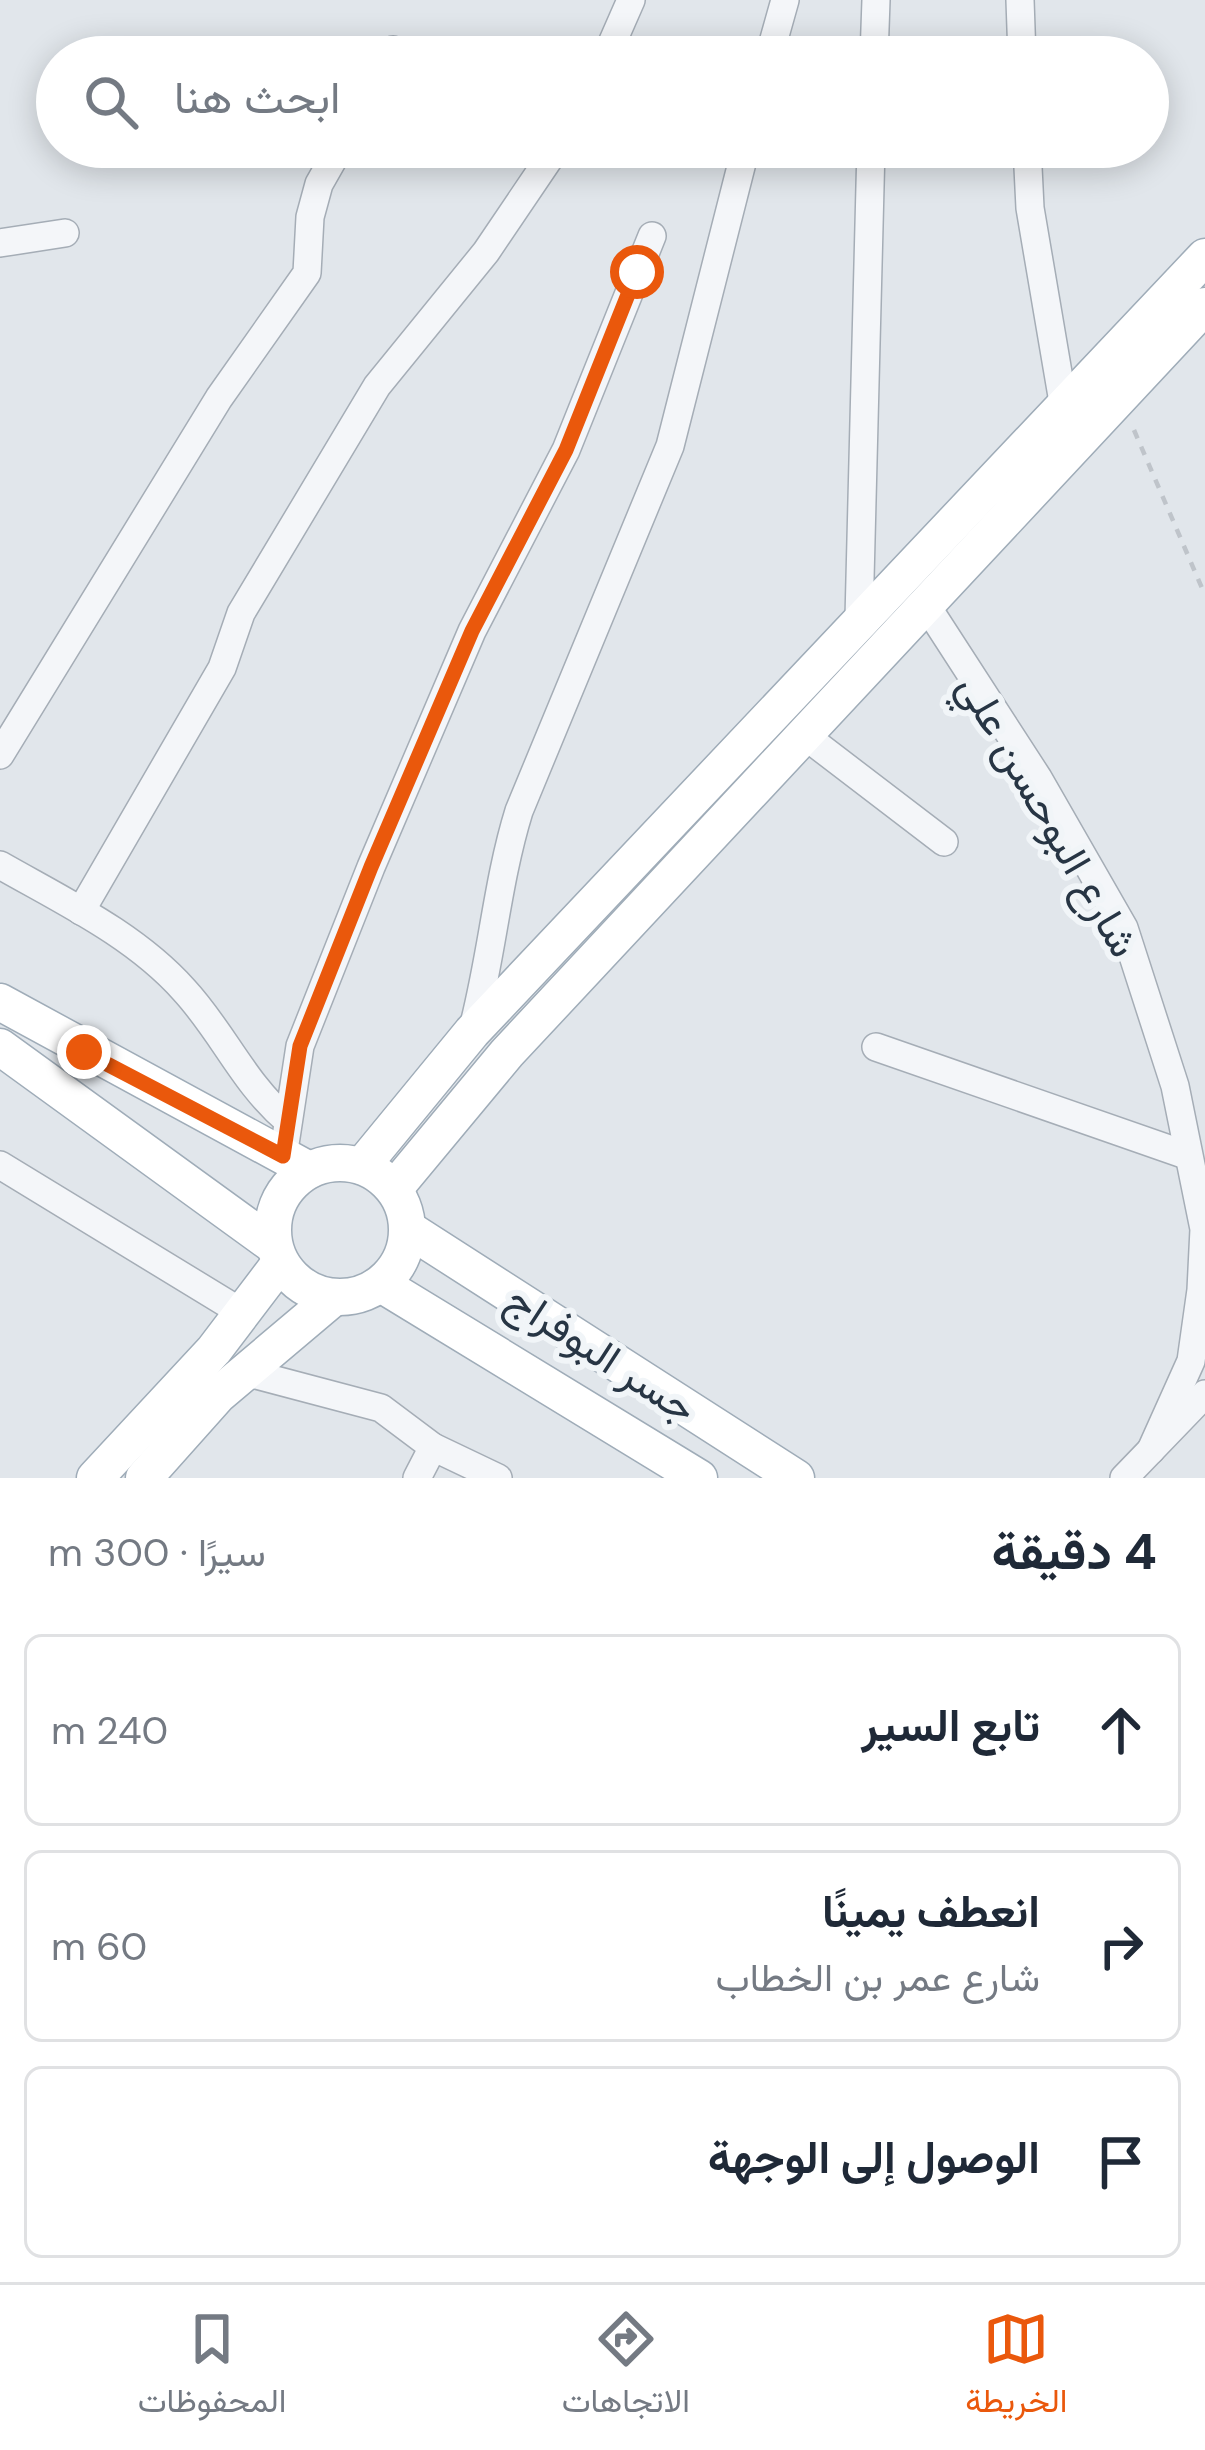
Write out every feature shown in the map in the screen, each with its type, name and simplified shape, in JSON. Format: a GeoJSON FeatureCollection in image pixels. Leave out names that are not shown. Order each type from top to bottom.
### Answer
{"type":"FeatureCollection","features":[{"type":"Feature","properties":{"kind":"main road"},"geometry":{"type":"LineString","coordinates":[[362,1166],[472,1032],[1205,257]]}},
{"type":"Feature","properties":{"kind":"main road"},"geometry":{"type":"LineString","coordinates":[[394,1189],[508,1053],[1205,306]]}},
{"type":"Feature","properties":{"kind":"main road"},"geometry":{"type":"LineString","coordinates":[[0,1002],[293,1149],[326,1163],[362,1166],[394,1189],[408,1228],[396,1269],[381,1285],[358,1296],[333,1298],[294,1281],[277,1254],[0,1047]]}},
{"type":"Feature","properties":{"kind":"main road"},"geometry":{"type":"LineString","coordinates":[[94,1478],[214,1350],[277,1254],[278,1202],[293,1149]]}},
{"type":"Feature","properties":{"kind":"main road","name":"جسر البوفراج"},"geometry":{"type":"LineString","coordinates":[[408,1228],[796,1478]]}},
{"type":"Feature","properties":{"kind":"main road","name":"جسر البوفراج"},"geometry":{"type":"LineString","coordinates":[[381,1285],[700,1478]]}},
{"type":"Feature","properties":{"kind":"main road"},"geometry":{"type":"LineString","coordinates":[[145,1478],[245,1372],[333,1298]]}},
{"type":"Feature","properties":{"kind":"street"},"geometry":{"type":"LineString","coordinates":[[615,36],[631,0]]}},
{"type":"Feature","properties":{"kind":"street"},"geometry":{"type":"LineString","coordinates":[[775,36],[784,0]]}},
{"type":"Feature","properties":{"kind":"street"},"geometry":{"type":"LineString","coordinates":[[875,36],[877,0]]}},
{"type":"Feature","properties":{"kind":"street"},"geometry":{"type":"LineString","coordinates":[[1020,0],[1021,36]]}},
{"type":"Feature","properties":{"kind":"street"},"geometry":{"type":"LineString","coordinates":[[0,755],[219,398],[307,273],[310,217],[329,168]]}},
{"type":"Feature","properties":{"kind":"street"},"geometry":{"type":"LineString","coordinates":[[81,911],[222,668],[241,613],[364,406],[486,252],[542,168]]}},
{"type":"Feature","properties":{"kind":"street"},"geometry":{"type":"LineString","coordinates":[[472,1032],[490,962],[504,861],[519,811],[670,446],[741,168]]}},
{"type":"Feature","properties":{"kind":"street"},"geometry":{"type":"LineString","coordinates":[[859,618],[870,168]]}},
{"type":"Feature","properties":{"kind":"street"},"geometry":{"type":"LineString","coordinates":[[1028,168],[1030,208],[1064,408]]}},
{"type":"Feature","properties":{"kind":"street"},"geometry":{"type":"LineString","coordinates":[[0,243],[65,233]]}},
{"type":"Feature","properties":{"kind":"street"},"geometry":{"type":"LineString","coordinates":[[293,1149],[300,1046],[472,631],[566,450],[652,236]]}},
{"type":"Feature","properties":{"kind":"street","name":"شارع البوحسن علي"},"geometry":{"type":"LineString","coordinates":[[926,605],[1038,778],[1124,928],[1175,1086],[1204,1229],[1201,1290],[1191,1361],[1151,1450]]}},
{"type":"Feature","properties":{"kind":"street"},"geometry":{"type":"LineString","coordinates":[[804,735],[944,842]]}},
{"type":"Feature","properties":{"kind":"street"},"geometry":{"type":"LineString","coordinates":[[0,865],[110,928],[185,990],[293,1149]]}},
{"type":"Feature","properties":{"kind":"street"},"geometry":{"type":"LineString","coordinates":[[876,1048],[1186,1155]]}},
{"type":"Feature","properties":{"kind":"street"},"geometry":{"type":"LineString","coordinates":[[0,1165],[241,1312]]}},
{"type":"Feature","properties":{"kind":"street"},"geometry":{"type":"LineString","coordinates":[[245,1372],[381,1408],[433,1447],[498,1478]]}},
{"type":"Feature","properties":{"kind":"street"},"geometry":{"type":"LineString","coordinates":[[1124,1478],[1205,1394]]}},
{"type":"Feature","properties":{"kind":"street"},"geometry":{"type":"LineString","coordinates":[[417,1478],[433,1447]]}},
{"type":"Feature","properties":{"kind":"path"},"geometry":{"type":"LineString","coordinates":[[1119,398],[1205,596]]}},
{"type":"Feature","properties":{"kind":"route"},"geometry":{"type":"LineString","coordinates":[[84,1052],[283,1156],[300,1046],[371,867],[472,631],[566,450],[637,272]]}}]}
